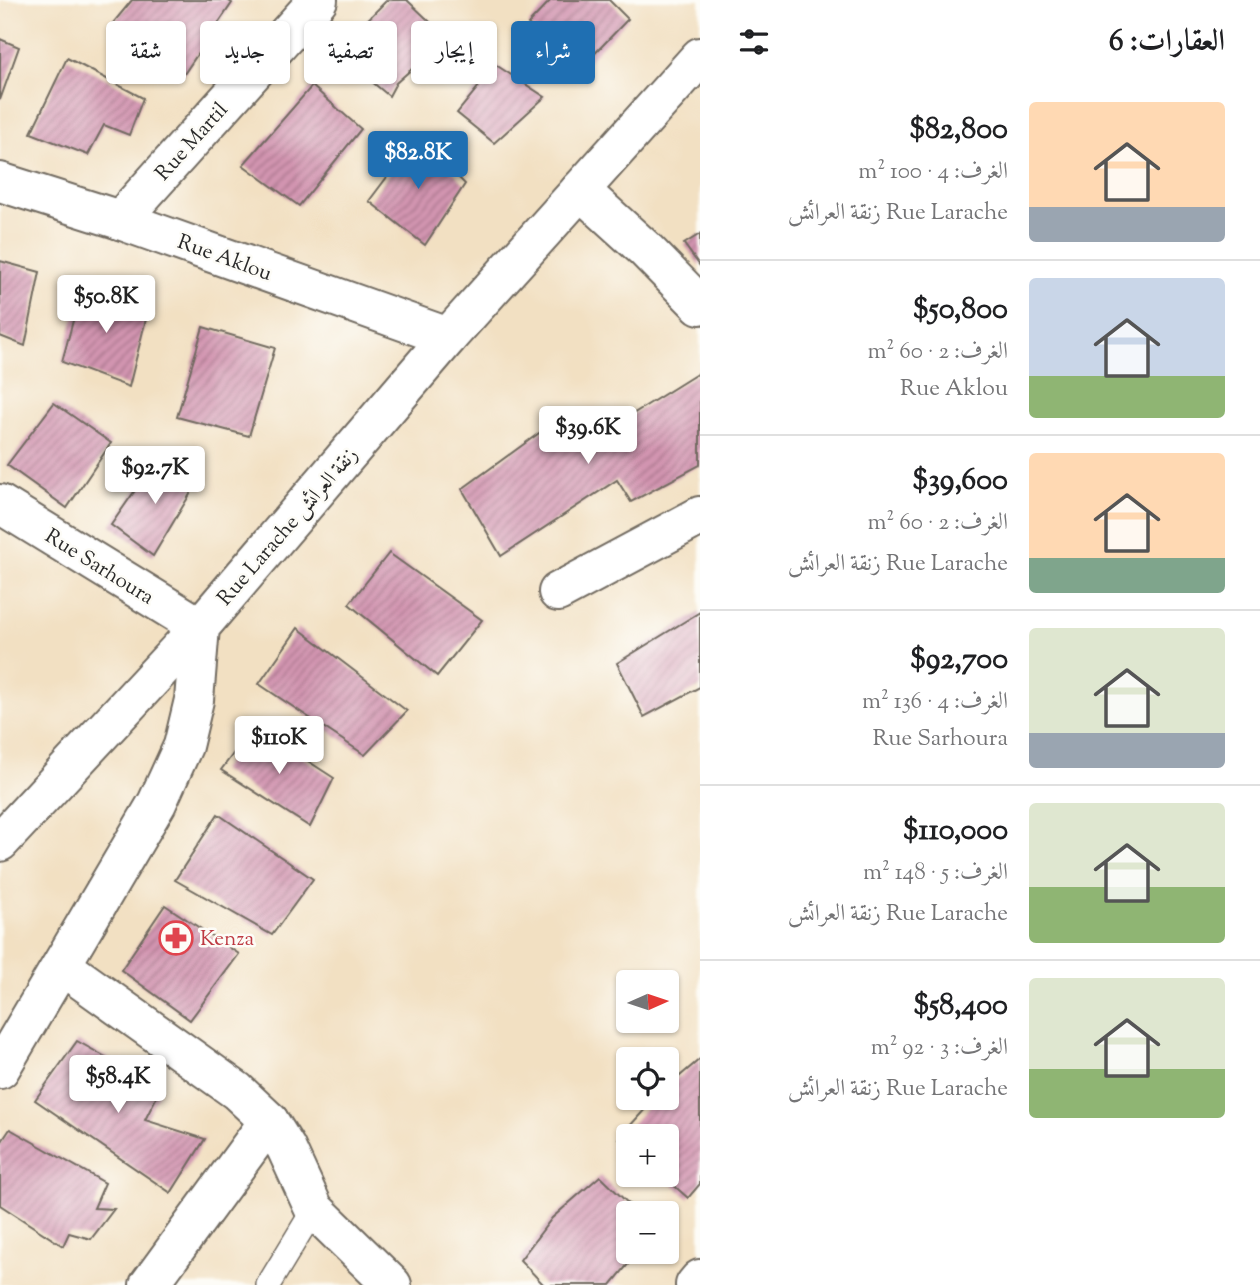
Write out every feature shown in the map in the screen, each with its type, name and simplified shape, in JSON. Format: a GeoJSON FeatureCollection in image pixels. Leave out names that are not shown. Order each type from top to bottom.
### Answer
{"type":"FeatureCollection","features":[{"type":"Feature","properties":{"kind":"street","name":"Rue Martil"},"geometry":{"type":"LineString","coordinates":[[120,220],[318,0]]}},
{"type":"Feature","properties":{"kind":"street","name":"Rue Larache زنقة العرائش"},"geometry":{"type":"LineString","coordinates":[[0,842],[200,627],[448,337],[700,57]]}},
{"type":"Feature","properties":{"kind":"street","name":"Rue Aklou"},"geometry":{"type":"LineString","coordinates":[[0,182],[120,220],[448,337]]}},
{"type":"Feature","properties":{"kind":"street"},"geometry":{"type":"LineString","coordinates":[[580,190],[700,304]]}},
{"type":"Feature","properties":{"kind":"street","name":"Rue Sarhoura"},"geometry":{"type":"LineString","coordinates":[[0,504],[200,627]]}},
{"type":"Feature","properties":{"kind":"street"},"geometry":{"type":"LineString","coordinates":[[558,592],[700,516]]}},
{"type":"Feature","properties":{"kind":"street"},"geometry":{"type":"LineString","coordinates":[[0,1069],[158,803],[183,746],[194,700],[200,627]]}},
{"type":"Feature","properties":{"kind":"street"},"geometry":{"type":"LineString","coordinates":[[62,966],[237,1091],[269,1121],[286,1148],[314,1209],[392,1285]]}},
{"type":"Feature","properties":{"kind":"street"},"geometry":{"type":"LineString","coordinates":[[149,1285],[269,1121]]}},
{"type":"Feature","properties":{"kind":"street"},"geometry":{"type":"LineString","coordinates":[[695,1285],[700,1279]]}},
{"type":"Feature","properties":{"kind":"lane"},"geometry":{"type":"LineString","coordinates":[[268,1285],[314,1209]]}},
{"type":"Feature","properties":{"kind":"building"},"geometry":{"type":"Polygon","coordinates":[[[132,0],[227,0],[232,3],[220,21],[200,21],[200,50],[186,71],[186,21],[115,21],[132,0]]]}},
{"type":"Feature","properties":{"kind":"building"},"geometry":{"type":"Polygon","coordinates":[[[387,0],[407,0],[429,21],[411,21],[411,70],[397,82],[397,21],[366,21],[387,0]]]}},
{"type":"Feature","properties":{"kind":"building"},"geometry":{"type":"Polygon","coordinates":[[[551,0],[609,0],[628,19],[595,53],[595,21],[531,21],[551,0]]]}},
{"type":"Feature","properties":{"kind":"building"},"geometry":{"type":"Polygon","coordinates":[[[0,39],[19,47],[0,100],[0,39]]]}},
{"type":"Feature","properties":{"kind":"building"},"geometry":{"type":"Polygon","coordinates":[[[67,58],[106,79],[106,84],[116,84],[143,98],[129,135],[104,125],[88,155],[31,133],[67,58]]]}},
{"type":"Feature","properties":{"kind":"building"},"geometry":{"type":"Polygon","coordinates":[[[497,66],[511,75],[511,84],[525,84],[545,97],[494,143],[457,113],[481,84],[497,84],[497,66]]]}},
{"type":"Feature","properties":{"kind":"building"},"geometry":{"type":"Polygon","coordinates":[[[375,84],[395,84],[389,96],[375,84]]]}},
{"type":"Feature","properties":{"kind":"building"},"geometry":{"type":"Polygon","coordinates":[[[312,86],[361,129],[299,206],[243,165],[312,86]]]}},
{"type":"Feature","properties":{"kind":"building"},"geometry":{"type":"Polygon","coordinates":[[[418,136],[465,184],[425,245],[369,201],[418,136]]]}},
{"type":"Feature","properties":{"kind":"building"},"geometry":{"type":"Polygon","coordinates":[[[700,234],[700,266],[684,244],[700,234]]]}},
{"type":"Feature","properties":{"kind":"building"},"geometry":{"type":"Polygon","coordinates":[[[0,261],[40,272],[25,346],[0,336],[0,261]]]}},
{"type":"Feature","properties":{"kind":"building"},"geometry":{"type":"Polygon","coordinates":[[[83,283],[149,307],[129,387],[62,362],[83,283]]]}},
{"type":"Feature","properties":{"kind":"building"},"geometry":{"type":"Polygon","coordinates":[[[203,327],[275,348],[249,436],[177,417],[203,327]]]}},
{"type":"Feature","properties":{"kind":"building"},"geometry":{"type":"Polygon","coordinates":[[[700,372],[700,465],[631,502],[617,480],[501,556],[462,489],[568,412],[591,440],[700,372]]]}},
{"type":"Feature","properties":{"kind":"building"},"geometry":{"type":"Polygon","coordinates":[[[54,403],[111,443],[67,508],[7,465],[54,403]]]}},
{"type":"Feature","properties":{"kind":"building"},"geometry":{"type":"Polygon","coordinates":[[[157,459],[198,481],[153,556],[111,525],[157,459]]]}},
{"type":"Feature","properties":{"kind":"building"},"geometry":{"type":"Polygon","coordinates":[[[389,553],[482,620],[437,676],[349,604],[389,553]]]}},
{"type":"Feature","properties":{"kind":"building"},"geometry":{"type":"Polygon","coordinates":[[[700,612],[700,687],[644,717],[617,663],[700,612]]]}},
{"type":"Feature","properties":{"kind":"building"},"geometry":{"type":"Polygon","coordinates":[[[298,628],[407,711],[365,755],[259,684],[298,628]]]}},
{"type":"Feature","properties":{"kind":"building"},"geometry":{"type":"Polygon","coordinates":[[[254,726],[334,778],[310,827],[221,770],[254,726]]]}},
{"type":"Feature","properties":{"kind":"building"},"geometry":{"type":"Polygon","coordinates":[[[218,814],[313,879],[272,935],[175,880],[218,814]]]}},
{"type":"Feature","properties":{"kind":"building"},"geometry":{"type":"Polygon","coordinates":[[[165,905],[239,954],[190,1020],[121,970],[165,905]]]}},
{"type":"Feature","properties":{"kind":"building"},"geometry":{"type":"Polygon","coordinates":[[[77,1041],[161,1088],[145,1120],[205,1139],[171,1193],[35,1100],[77,1041]]]}},
{"type":"Feature","properties":{"kind":"building"},"geometry":{"type":"Polygon","coordinates":[[[700,1059],[700,1184],[688,1198],[676,1187],[679,1187],[679,1124],[632,1124],[644,1110],[679,1110],[679,1077],[700,1059]]]}},
{"type":"Feature","properties":{"kind":"building"},"geometry":{"type":"Polygon","coordinates":[[[10,1129],[105,1183],[94,1208],[114,1209],[91,1239],[69,1233],[63,1246],[0,1205],[0,1144],[10,1129]]]}},
{"type":"Feature","properties":{"kind":"building"},"geometry":{"type":"Polygon","coordinates":[[[600,1176],[626,1201],[616,1201],[616,1264],[628,1264],[611,1285],[544,1285],[520,1260],[552,1218],[600,1176]]]}},
{"type":"Feature","properties":{"kind":"place","name":"Kenza"},"geometry":{"type":"Point","coordinates":[176,938]}}]}
